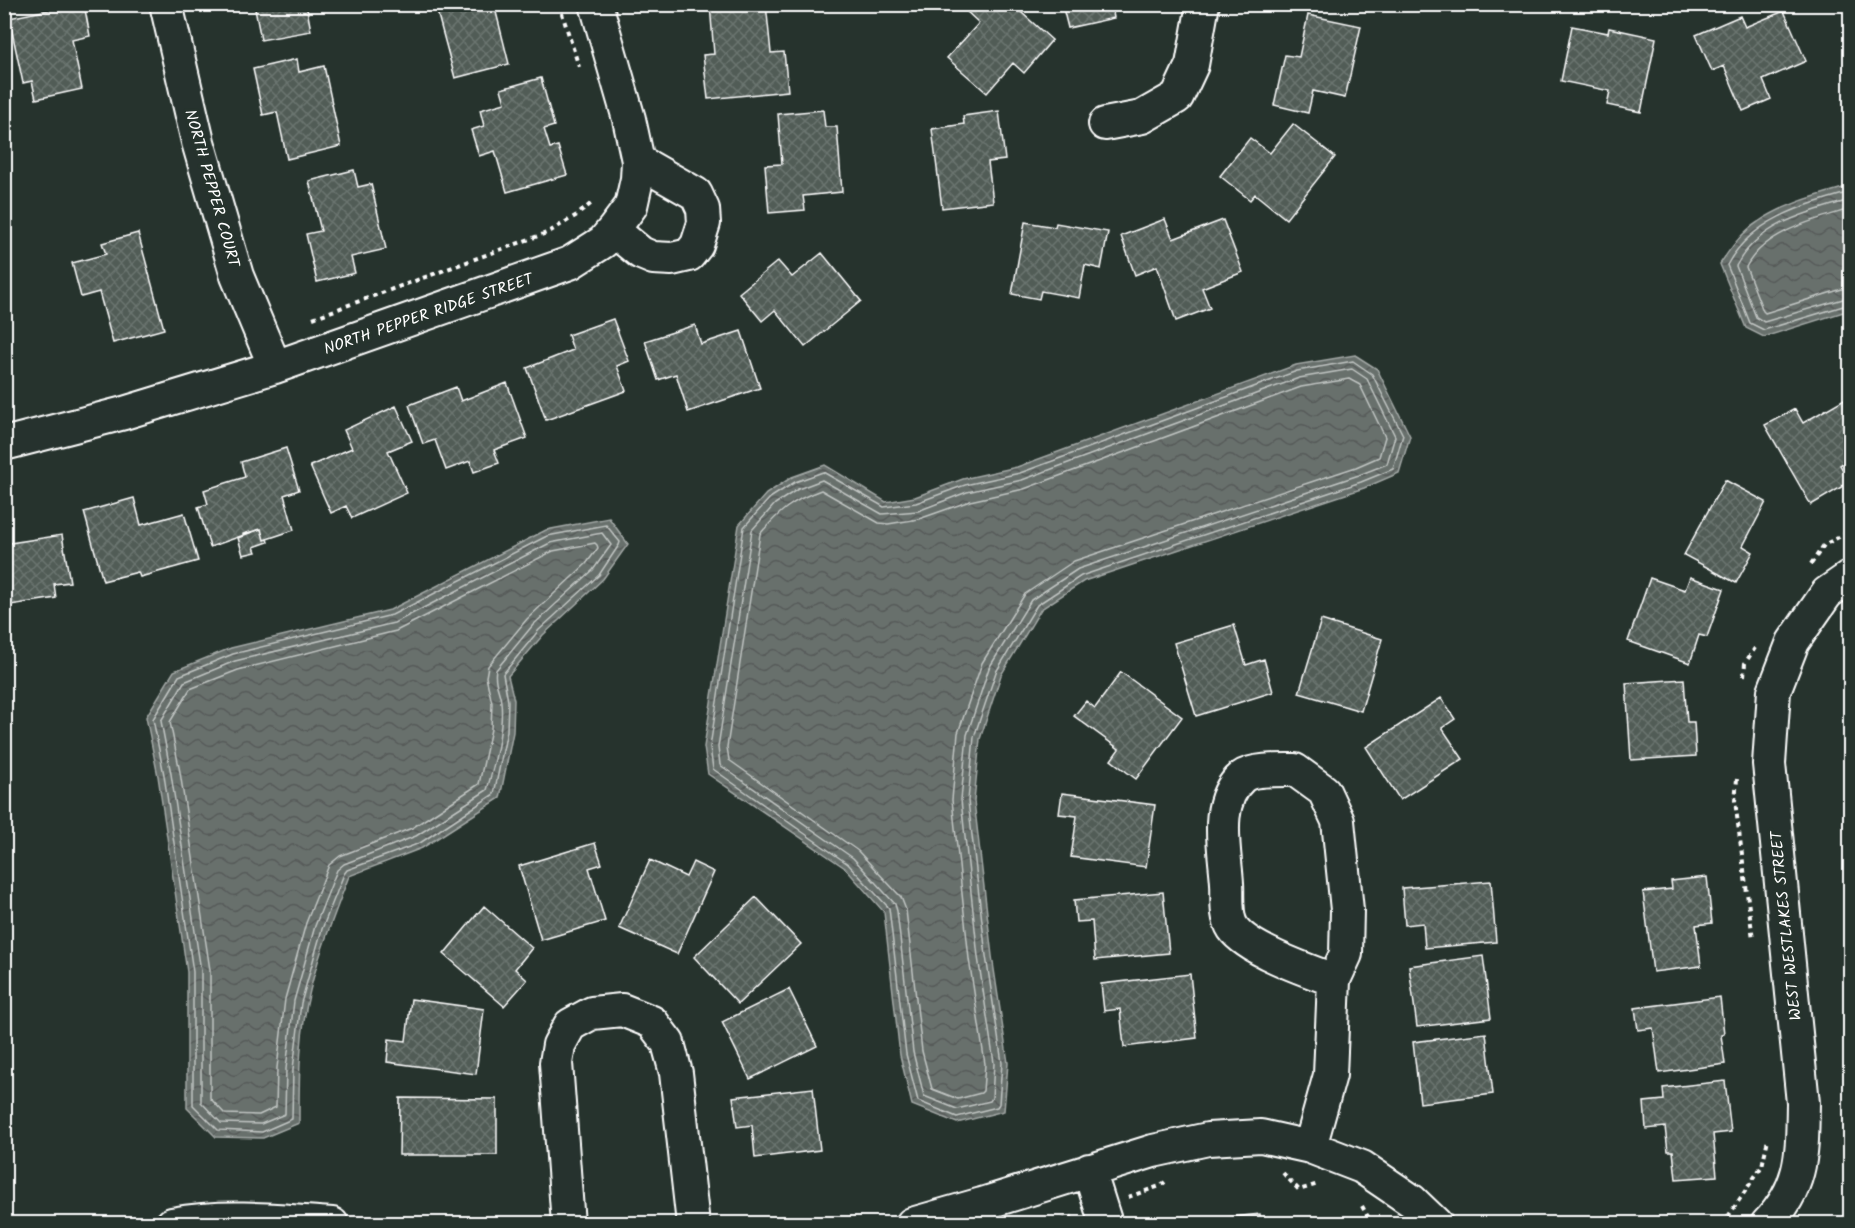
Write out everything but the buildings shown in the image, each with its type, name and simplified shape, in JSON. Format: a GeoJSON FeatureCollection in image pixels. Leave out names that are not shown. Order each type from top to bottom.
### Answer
{"type":"FeatureCollection","features":[{"type":"Feature","properties":{"kind":"street","name":"NORTH PEPPER COURT"},"geometry":{"type":"LineString","coordinates":[[166,4],[198,142],[237,276],[275,367]]}},
{"type":"Feature","properties":{"kind":"street","name":"NORTH PEPPER RIDGE STREET"},"geometry":{"type":"LineString","coordinates":[[4,444],[124,413],[275,367],[570,263],[603,242],[614,231],[631,206],[638,162],[629,119],[596,4]]}},
{"type":"Feature","properties":{"kind":"street"},"geometry":{"type":"LineString","coordinates":[[1105,124],[1142,117],[1177,97],[1192,65],[1203,4]]}},
{"type":"Feature","properties":{"kind":"street"},"geometry":{"type":"LineString","coordinates":[[614,231],[641,253],[653,258],[672,259],[689,255],[697,245],[704,223],[703,209],[696,194],[638,162]]}},
{"type":"Feature","properties":{"kind":"street","name":"WEST WESTLAKES STREET"},"geometry":{"type":"LineString","coordinates":[[1782,1219],[1796,1182],[1802,1148],[1803,1102],[1769,765],[1773,691],[1793,642],[1827,593],[1851,577]]}},
{"type":"Feature","properties":{"kind":"street"},"geometry":{"type":"LineString","coordinates":[[1310,1148],[1330,1075],[1334,980],[1346,954],[1347,910],[1338,821],[1324,791],[1295,770],[1260,771],[1243,776],[1233,788],[1226,803],[1222,832],[1228,907],[1233,927],[1251,944],[1260,949],[1289,964],[1334,980]]}},
{"type":"Feature","properties":{"kind":"street"},"geometry":{"type":"LineString","coordinates":[[568,1224],[555,1063],[559,1045],[570,1025],[592,1012],[622,1010],[651,1022],[668,1043],[676,1073],[693,1224]]}},
{"type":"Feature","properties":{"kind":"street"},"geometry":{"type":"LineString","coordinates":[[912,1224],[1153,1151],[1208,1139],[1262,1136],[1310,1148],[1362,1167],[1412,1201],[1436,1224]]}},
{"type":"Feature","properties":{"kind":"street"},"geometry":{"type":"LineString","coordinates":[[1089,1170],[1103,1215]]}},
{"type":"Feature","properties":{"kind":"street"},"geometry":{"type":"LineString","coordinates":[[172,1224],[186,1221],[259,1218],[332,1224]]}},
{"type":"Feature","properties":{"kind":"path"},"geometry":{"type":"LineString","coordinates":[[559,4],[580,70]]}},
{"type":"Feature","properties":{"kind":"path"},"geometry":{"type":"LineString","coordinates":[[306,320],[549,232],[598,198]]}},
{"type":"Feature","properties":{"kind":"path"},"geometry":{"type":"LineString","coordinates":[[1276,1166],[1299,1190],[1326,1182]]}},
{"type":"Feature","properties":{"kind":"path"},"geometry":{"type":"LineString","coordinates":[[1053,1224],[1103,1215],[1160,1186],[1170,1176]]}},
{"type":"Feature","properties":{"kind":"path"},"geometry":{"type":"LineString","coordinates":[[1358,1200],[1372,1224]]}},
{"type":"Feature","properties":{"kind":"water"},"geometry":{"type":"Polygon","coordinates":[[[1850,186],[1850,310],[1764,337],[1746,328],[1720,264],[1728,253],[1747,231],[1769,215],[1803,200],[1850,186]]]}},
{"type":"Feature","properties":{"kind":"water"},"geometry":{"type":"Polygon","coordinates":[[[1355,355],[1377,369],[1410,436],[1399,473],[1364,488],[1084,581],[1041,609],[1001,675],[980,739],[974,801],[992,956],[1008,1063],[1004,1111],[957,1123],[912,1105],[900,1055],[884,912],[845,868],[708,774],[704,747],[739,525],[766,494],[792,477],[825,465],[886,502],[915,497],[963,479],[1017,467],[1296,365],[1355,355]]]}},
{"type":"Feature","properties":{"kind":"water"},"geometry":{"type":"Polygon","coordinates":[[[609,518],[628,544],[603,579],[543,635],[508,676],[514,700],[513,732],[500,798],[422,848],[349,876],[320,955],[307,1004],[299,1078],[299,1123],[263,1138],[216,1137],[187,1108],[187,972],[158,776],[146,717],[174,671],[231,648],[390,610],[546,530],[609,518]]]}}]}
